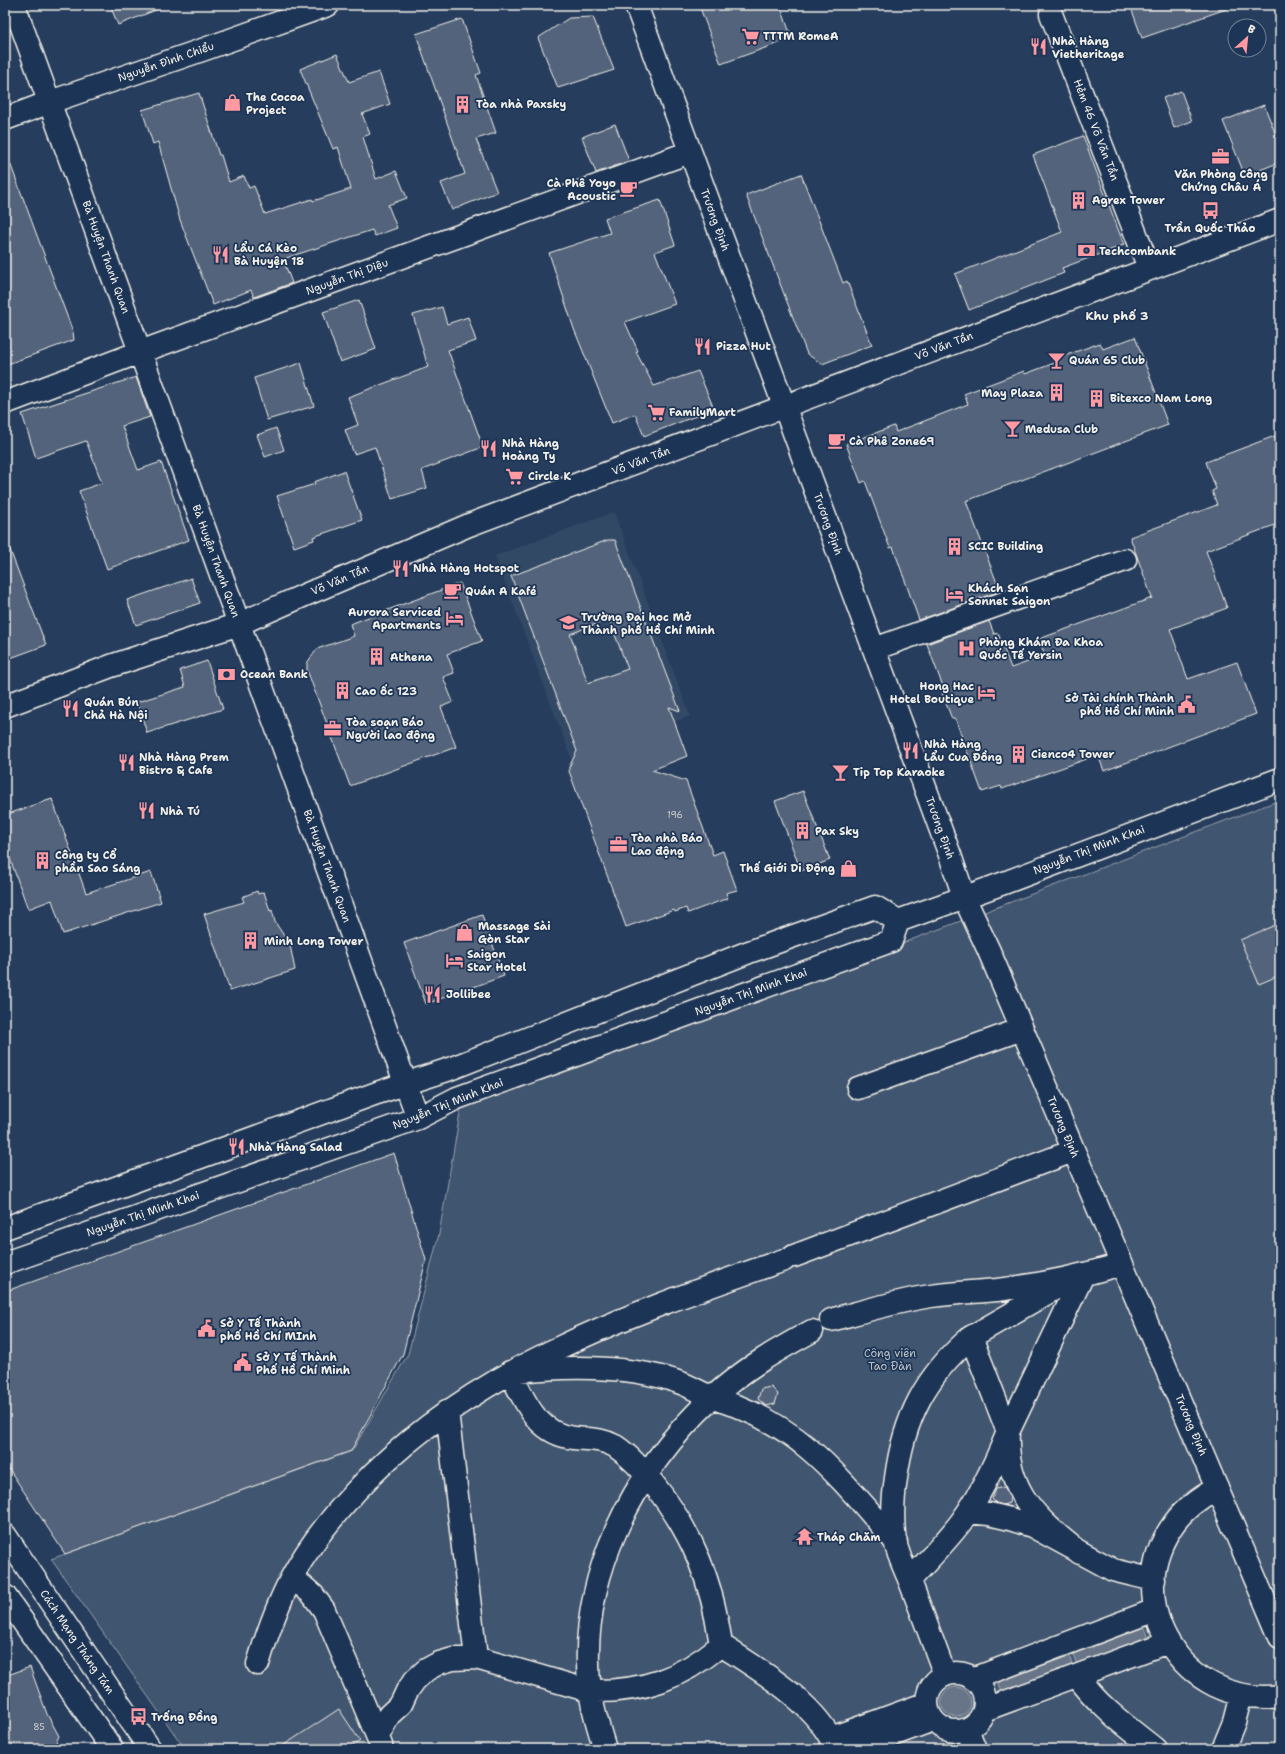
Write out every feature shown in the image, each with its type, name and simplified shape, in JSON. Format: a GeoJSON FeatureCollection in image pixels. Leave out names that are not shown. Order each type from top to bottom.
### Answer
{"type":"FeatureCollection","features":[{"type":"Feature","properties":{"kind":"street","name":"Bà Huyện Thanh Quan"},"geometry":{"type":"LineString","coordinates":[[14,5],[418,1118]]}},
{"type":"Feature","properties":{"kind":"street","name":"Nguyễn Đình Chiểu"},"geometry":{"type":"LineString","coordinates":[[5,119],[328,5]]}},
{"type":"Feature","properties":{"kind":"street","name":"Trương Định"},"geometry":{"type":"LineString","coordinates":[[636,5],[950,855],[964,897],[1022,1029],[1280,1637]]}},
{"type":"Feature","properties":{"kind":"street","name":"Hẻm 46 Võ Văn Tần"},"geometry":{"type":"LineString","coordinates":[[1051,14],[1149,268]]}},
{"type":"Feature","properties":{"kind":"street","name":"Nguyễn Thị Diệu"},"geometry":{"type":"LineString","coordinates":[[5,403],[140,352],[690,152]]}},
{"type":"Feature","properties":{"kind":"street","name":"Võ Văn Tần"},"geometry":{"type":"LineString","coordinates":[[5,706],[111,666],[239,624],[305,594],[469,525],[1280,220]]}},
{"type":"Feature","properties":{"kind":"street"},"geometry":{"type":"LineString","coordinates":[[874,649],[1124,560]]}},
{"type":"Feature","properties":{"kind":"street","name":"Nguyễn Thị Minh Khai"},"geometry":{"type":"LineString","coordinates":[[5,1263],[418,1118],[457,1098],[891,941],[898,921],[1280,779]]}},
{"type":"Feature","properties":{"kind":"street"},"geometry":{"type":"LineString","coordinates":[[6,1223],[446,1070],[749,952],[875,907],[898,921]]}},
{"type":"Feature","properties":{"kind":"street"},"geometry":{"type":"LineString","coordinates":[[858,1088],[1022,1029]]}},
{"type":"Feature","properties":{"kind":"street"},"geometry":{"type":"LineString","coordinates":[[258,1664],[273,1620],[292,1577],[325,1527],[368,1479],[418,1433],[478,1391],[510,1372],[564,1344],[619,1320],[1074,1151]]}},
{"type":"Feature","properties":{"kind":"street"},"geometry":{"type":"LineString","coordinates":[[831,1320],[866,1310],[928,1296],[956,1292],[996,1290],[1079,1276],[1122,1264]]}},
{"type":"Feature","properties":{"kind":"street"},"geometry":{"type":"LineString","coordinates":[[945,1675],[896,1542],[894,1489],[904,1437],[911,1415],[920,1395],[932,1376],[944,1362],[971,1337],[1079,1276]]}},
{"type":"Feature","properties":{"kind":"street"},"geometry":{"type":"LineString","coordinates":[[910,1580],[947,1540],[968,1512],[987,1479],[1079,1276]]}},
{"type":"Feature","properties":{"kind":"street"},"geometry":{"type":"LineString","coordinates":[[606,1749],[596,1721],[590,1690],[590,1636],[598,1582],[616,1528],[646,1475],[679,1433],[712,1398],[758,1362],[812,1331]]}},
{"type":"Feature","properties":{"kind":"street"},"geometry":{"type":"LineString","coordinates":[[971,1337],[1008,1432],[1007,1447],[1009,1462],[1018,1488],[1025,1500],[1039,1516],[1064,1540],[1080,1552]]}},
{"type":"Feature","properties":{"kind":"street"},"geometry":{"type":"LineString","coordinates":[[510,1372],[571,1368],[632,1372],[680,1382],[712,1398],[740,1407],[767,1420],[809,1449],[840,1479],[896,1542]]}},
{"type":"Feature","properties":{"kind":"street"},"geometry":{"type":"LineString","coordinates":[[510,1372],[529,1410],[544,1427],[565,1437],[601,1440],[614,1446],[626,1454],[646,1475],[664,1497],[693,1544],[710,1589],[716,1612],[721,1645],[762,1672],[800,1702],[820,1721],[833,1744],[930,1712]]}},
{"type":"Feature","properties":{"kind":"street"},"geometry":{"type":"LineString","coordinates":[[448,1411],[476,1658]]}},
{"type":"Feature","properties":{"kind":"street"},"geometry":{"type":"LineString","coordinates":[[1217,1488],[1202,1496],[1187,1508],[1175,1522],[1165,1538],[1158,1555],[1154,1580],[1155,1610],[1160,1627],[1177,1656],[1203,1679],[1218,1688],[1242,1695],[1262,1697],[1280,1696]]}},
{"type":"Feature","properties":{"kind":"street"},"geometry":{"type":"LineString","coordinates":[[968,1512],[989,1514],[1024,1524],[1052,1536],[1113,1570],[1154,1580]]}},
{"type":"Feature","properties":{"kind":"street","name":"Cách Mạng Tháng Tám"},"geometry":{"type":"LineString","coordinates":[[5,1535],[150,1749]]}},
{"type":"Feature","properties":{"kind":"street"},"geometry":{"type":"LineString","coordinates":[[292,1577],[313,1595],[324,1610],[381,1743]]}},
{"type":"Feature","properties":{"kind":"street"},"geometry":{"type":"LineString","coordinates":[[5,1596],[112,1749]]}},
{"type":"Feature","properties":{"kind":"street"},"geometry":{"type":"LineString","coordinates":[[973,1679],[1155,1610]]}},
{"type":"Feature","properties":{"kind":"street"},"geometry":{"type":"LineString","coordinates":[[984,1710],[1168,1642]]}},
{"type":"Feature","properties":{"kind":"street"},"geometry":{"type":"LineString","coordinates":[[381,1743],[389,1715],[401,1704],[415,1680],[426,1670],[439,1663],[453,1659],[476,1658],[590,1690],[629,1690],[666,1680],[701,1662],[721,1645]]}},
{"type":"Feature","properties":{"kind":"street"},"geometry":{"type":"LineString","coordinates":[[955,1673],[964,1674],[979,1684],[983,1692],[985,1701],[984,1710],[981,1718],[975,1725],[971,1739],[958,1731],[948,1731],[940,1727],[930,1712],[928,1694],[932,1686],[945,1675],[955,1673]]}},
{"type":"Feature","properties":{"kind":"street"},"geometry":{"type":"LineString","coordinates":[[1077,1676],[1085,1688],[1106,1710],[1155,1749]]}},
{"type":"Feature","properties":{"kind":"street"},"geometry":{"type":"LineString","coordinates":[[1223,1749],[1234,1722],[1242,1695]]}},
{"type":"Feature","properties":{"kind":"street"},"geometry":{"type":"LineString","coordinates":[[854,1749],[930,1712]]}},
{"type":"Feature","properties":{"kind":"shaded area"},"geometry":{"type":"Polygon","coordinates":[[[614,512],[690,716],[572,760],[495,556],[614,512]]]}},
{"type":"Feature","properties":{"kind":"shaded area"},"geometry":{"type":"Polygon","coordinates":[[[1144,1625],[1149,1638],[1077,1665],[1072,1652],[1144,1625]]]}},
{"type":"Feature","properties":{"kind":"shaded area"},"geometry":{"type":"Polygon","coordinates":[[[1068,1653],[1073,1666],[1001,1693],[996,1680],[1068,1653]]]}},
{"type":"Feature","properties":{"kind":"shaded area"},"geometry":{"type":"Polygon","coordinates":[[[956,1687],[967,1691],[971,1702],[967,1713],[956,1717],[945,1713],[941,1702],[945,1691],[956,1687]]]}},
{"type":"Feature","properties":{"kind":"green space","name":"Công viên Tao Đàn"},"geometry":{"type":"Polygon","coordinates":[[[1280,800],[1280,1749],[185,1749],[51,1559],[352,1451],[408,1354],[439,1234],[463,1096],[900,944],[1280,800]]]}},
{"type":"Feature","properties":{"kind":"building"},"geometry":{"type":"Polygon","coordinates":[[[110,5],[166,5],[166,6],[118,25],[110,5]]]}},
{"type":"Feature","properties":{"kind":"building","name":"TTTM RomeA"},"geometry":{"type":"Polygon","coordinates":[[[699,5],[780,5],[790,33],[787,40],[721,64],[699,5]]]}},
{"type":"Feature","properties":{"kind":"building"},"geometry":{"type":"Polygon","coordinates":[[[1130,5],[1229,5],[1229,8],[1142,38],[1130,5]]]}},
{"type":"Feature","properties":{"kind":"building"},"geometry":{"type":"Polygon","coordinates":[[[593,17],[614,70],[558,88],[538,38],[569,18],[593,17]]]}},
{"type":"Feature","properties":{"kind":"building","name":"Tòa nhà Paxsky"},"geometry":{"type":"Polygon","coordinates":[[[462,19],[481,73],[476,75],[496,133],[476,139],[497,192],[452,210],[441,183],[465,174],[416,34],[462,19]]]}},
{"type":"Feature","properties":{"kind":"building"},"geometry":{"type":"Polygon","coordinates":[[[337,54],[349,82],[379,72],[390,104],[362,114],[370,134],[363,137],[376,179],[396,171],[407,198],[388,205],[397,228],[375,236],[372,230],[283,259],[292,283],[254,297],[251,290],[213,305],[180,220],[158,142],[153,144],[142,110],[199,93],[229,182],[244,176],[249,188],[254,186],[265,214],[312,199],[313,201],[351,189],[338,147],[333,149],[300,69],[337,54]]]}},
{"type":"Feature","properties":{"kind":"building"},"geometry":{"type":"Polygon","coordinates":[[[1181,91],[1192,121],[1174,128],[1163,98],[1181,91]]]}},
{"type":"Feature","properties":{"kind":"building"},"geometry":{"type":"Polygon","coordinates":[[[1264,105],[1280,145],[1280,162],[1245,176],[1223,121],[1264,105]]]}},
{"type":"Feature","properties":{"kind":"building"},"geometry":{"type":"Polygon","coordinates":[[[615,124],[629,161],[596,173],[582,137],[615,124]]]}},
{"type":"Feature","properties":{"kind":"building"},"geometry":{"type":"Polygon","coordinates":[[[1083,136],[1124,245],[1062,268],[1064,273],[969,310],[955,274],[1062,232],[1033,155],[1083,136]]]}},
{"type":"Feature","properties":{"kind":"building"},"geometry":{"type":"Polygon","coordinates":[[[5,155],[7,155],[73,332],[74,340],[5,365],[5,155]]]}},
{"type":"Feature","properties":{"kind":"building"},"geometry":{"type":"Polygon","coordinates":[[[801,174],[843,283],[847,281],[872,345],[822,364],[807,354],[746,195],[801,174]]]}},
{"type":"Feature","properties":{"kind":"building"},"geometry":{"type":"Polygon","coordinates":[[[660,200],[675,245],[655,252],[675,304],[625,322],[638,351],[636,352],[654,386],[698,371],[714,409],[644,436],[635,414],[612,423],[574,329],[549,253],[610,233],[605,218],[660,200]]]}},
{"type":"Feature","properties":{"kind":"building"},"geometry":{"type":"Polygon","coordinates":[[[359,300],[376,349],[340,362],[323,312],[359,300]]]}},
{"type":"Feature","properties":{"kind":"building"},"geometry":{"type":"Polygon","coordinates":[[[442,307],[447,324],[468,317],[476,341],[448,350],[483,447],[422,470],[427,488],[392,499],[375,447],[354,454],[345,430],[358,425],[348,397],[428,367],[413,315],[442,307]]]}},
{"type":"Feature","properties":{"kind":"building"},"geometry":{"type":"Polygon","coordinates":[[[1135,337],[1168,425],[966,501],[1000,591],[919,620],[893,547],[890,548],[865,481],[861,483],[846,444],[894,426],[896,432],[968,404],[964,394],[1024,371],[1025,374],[1060,361],[1058,358],[1100,343],[1103,349],[1135,337]]]}},
{"type":"Feature","properties":{"kind":"building"},"geometry":{"type":"Polygon","coordinates":[[[301,363],[314,406],[267,420],[254,378],[301,363]]]}},
{"type":"Feature","properties":{"kind":"building"},"geometry":{"type":"Polygon","coordinates":[[[136,377],[150,417],[122,426],[138,470],[161,462],[189,540],[107,569],[79,491],[102,483],[86,441],[36,458],[22,414],[136,377]]]}},
{"type":"Feature","properties":{"kind":"building"},"geometry":{"type":"Polygon","coordinates":[[[276,428],[284,450],[265,457],[257,435],[276,428]]]}},
{"type":"Feature","properties":{"kind":"building"},"geometry":{"type":"Polygon","coordinates":[[[1280,434],[1280,523],[1206,551],[1227,608],[1170,629],[1188,679],[1237,662],[1256,714],[1104,771],[1098,755],[1002,789],[1001,786],[982,792],[955,718],[952,719],[942,693],[945,692],[927,644],[989,621],[994,634],[998,633],[1011,668],[1045,656],[1039,639],[1152,598],[1130,537],[1217,505],[1212,491],[1216,489],[1206,462],[1280,434]]]}},
{"type":"Feature","properties":{"kind":"building"},"geometry":{"type":"Polygon","coordinates":[[[344,471],[362,520],[313,537],[314,540],[294,547],[277,496],[315,484],[314,482],[344,471]]]}},
{"type":"Feature","properties":{"kind":"building"},"geometry":{"type":"Polygon","coordinates":[[[608,540],[615,540],[680,711],[669,707],[687,756],[652,770],[686,781],[713,855],[723,851],[737,890],[726,893],[728,898],[688,913],[686,908],[675,912],[674,910],[626,927],[569,771],[569,767],[577,751],[511,576],[608,540]],[[609,619],[570,634],[588,683],[628,669],[609,619]]]}},
{"type":"Feature","properties":{"kind":"building"},"geometry":{"type":"Polygon","coordinates":[[[5,542],[7,542],[46,645],[5,660],[5,542]]]}},
{"type":"Feature","properties":{"kind":"building"},"geometry":{"type":"Polygon","coordinates":[[[191,578],[200,603],[136,625],[127,600],[191,578]]]}},
{"type":"Feature","properties":{"kind":"building"},"geometry":{"type":"Polygon","coordinates":[[[460,583],[482,641],[447,654],[454,673],[443,677],[453,702],[441,707],[456,747],[350,786],[307,670],[307,663],[317,649],[354,636],[350,624],[460,583]]]}},
{"type":"Feature","properties":{"kind":"building"},"geometry":{"type":"Polygon","coordinates":[[[207,661],[223,709],[147,733],[137,702],[185,687],[180,670],[207,661]]]}},
{"type":"Feature","properties":{"kind":"building","name":"Pax Sky"},"geometry":{"type":"Polygon","coordinates":[[[803,791],[830,860],[801,871],[775,801],[803,791]]]}},
{"type":"Feature","properties":{"kind":"building","name":"Công ty Cổ phần Sao Sáng"},"geometry":{"type":"Polygon","coordinates":[[[52,799],[86,893],[151,872],[161,902],[63,934],[52,900],[28,909],[5,845],[5,815],[52,799]]]}},
{"type":"Feature","properties":{"kind":"building","name":"Minh Long Tower"},"geometry":{"type":"Polygon","coordinates":[[[257,891],[258,894],[264,892],[270,911],[272,910],[275,922],[290,945],[295,970],[230,991],[204,914],[244,902],[242,897],[257,891]]]}},
{"type":"Feature","properties":{"kind":"building","name":"Saigon Star Hotel"},"geometry":{"type":"Polygon","coordinates":[[[482,915],[504,976],[426,1004],[404,943],[482,915]]]}},
{"type":"Feature","properties":{"kind":"building"},"geometry":{"type":"Polygon","coordinates":[[[1280,923],[1280,975],[1259,984],[1240,940],[1280,923]]]}},
{"type":"Feature","properties":{"kind":"building","name":"Sở Y Tế Thành phố Hồ Chí MInh"},"geometry":{"type":"Polygon","coordinates":[[[394,1153],[426,1260],[403,1354],[351,1451],[65,1554],[5,1463],[5,1305],[9,1290],[394,1153]]]}},
{"type":"Feature","properties":{"kind":"building"},"geometry":{"type":"Polygon","coordinates":[[[771,1387],[778,1394],[775,1404],[766,1406],[758,1399],[761,1389],[771,1387]]]}},
{"type":"Feature","properties":{"kind":"building"},"geometry":{"type":"Polygon","coordinates":[[[1005,1487],[1010,1498],[1009,1503],[1003,1505],[996,1503],[992,1499],[996,1489],[1005,1487]]]}},
{"type":"Feature","properties":{"kind":"building"},"geometry":{"type":"Polygon","coordinates":[[[30,1667],[47,1714],[59,1736],[53,1749],[12,1749],[5,1733],[5,1676],[30,1667]]]}},
{"type":"Feature","properties":{"kind":"building"},"geometry":{"type":"Polygon","coordinates":[[[339,1709],[360,1741],[348,1749],[278,1749],[339,1709]]]}},
{"type":"Feature","properties":{"kind":"place","name":"TTTM RomeA"},"geometry":{"type":"Point","coordinates":[750,36]}},
{"type":"Feature","properties":{"kind":"place","name":"Nhà Hàng Vietheritage"},"geometry":{"type":"Point","coordinates":[1039,47]}},
{"type":"Feature","properties":{"kind":"place","name":"The Cocoa Project"},"geometry":{"type":"Point","coordinates":[233,103]}},
{"type":"Feature","properties":{"kind":"place","name":"Tòa nhà Paxsky"},"geometry":{"type":"Point","coordinates":[463,104]}},
{"type":"Feature","properties":{"kind":"place","name":"Văn Phòng Công Chứng Châu Á"},"geometry":{"type":"Point","coordinates":[1221,156]}},
{"type":"Feature","properties":{"kind":"place","name":"Cà Phê Yoyo Acoustic"},"geometry":{"type":"Point","coordinates":[629,189]}},
{"type":"Feature","properties":{"kind":"place","name":"Agrex Tower"},"geometry":{"type":"Point","coordinates":[1079,200]}},
{"type":"Feature","properties":{"kind":"place","name":"Trần Quốc Thảo"},"geometry":{"type":"Point","coordinates":[1210,210]}},
{"type":"Feature","properties":{"kind":"place","name":"Techcombank"},"geometry":{"type":"Point","coordinates":[1086,251]}},
{"type":"Feature","properties":{"kind":"place","name":"Lẩu Cá Kèo Bà Huyện 18"},"geometry":{"type":"Point","coordinates":[221,254]}},
{"type":"Feature","properties":{"kind":"place","name":"Pizza Hut"},"geometry":{"type":"Point","coordinates":[703,346]}},
{"type":"Feature","properties":{"kind":"place","name":"Quán 65 Club"},"geometry":{"type":"Point","coordinates":[1056,360]}},
{"type":"Feature","properties":{"kind":"place","name":"May Plaza"},"geometry":{"type":"Point","coordinates":[1056,393]}},
{"type":"Feature","properties":{"kind":"place","name":"Bitexco Nam Long"},"geometry":{"type":"Point","coordinates":[1097,398]}},
{"type":"Feature","properties":{"kind":"place","name":"FamilyMart"},"geometry":{"type":"Point","coordinates":[656,412]}},
{"type":"Feature","properties":{"kind":"place","name":"Medusa Club"},"geometry":{"type":"Point","coordinates":[1012,429]}},
{"type":"Feature","properties":{"kind":"place","name":"Cà Phê Zone69"},"geometry":{"type":"Point","coordinates":[836,441]}},
{"type":"Feature","properties":{"kind":"place","name":"Nhà Hàng Hoàng Ty"},"geometry":{"type":"Point","coordinates":[489,449]}},
{"type":"Feature","properties":{"kind":"place","name":"Circle K"},"geometry":{"type":"Point","coordinates":[515,476]}},
{"type":"Feature","properties":{"kind":"place","name":"SCIC Building"},"geometry":{"type":"Point","coordinates":[955,546]}},
{"type":"Feature","properties":{"kind":"place","name":"Nhà Hàng Hotspot"},"geometry":{"type":"Point","coordinates":[400,568]}},
{"type":"Feature","properties":{"kind":"place","name":"Quán A Kafé"},"geometry":{"type":"Point","coordinates":[452,591]}},
{"type":"Feature","properties":{"kind":"place","name":"Khách Sạn Sonnet Saigon"},"geometry":{"type":"Point","coordinates":[955,594]}},
{"type":"Feature","properties":{"kind":"place","name":"Aurora Serviced Apartments"},"geometry":{"type":"Point","coordinates":[454,618]}},
{"type":"Feature","properties":{"kind":"place","name":"Trường Đại học Mở Thành phố Hồ Chí Minh"},"geometry":{"type":"Point","coordinates":[568,623]}},
{"type":"Feature","properties":{"kind":"place","name":"Phòng Khám Đa Khoa Quốc Tế Yersin"},"geometry":{"type":"Point","coordinates":[966,648]}},
{"type":"Feature","properties":{"kind":"place","name":"Athena"},"geometry":{"type":"Point","coordinates":[377,657]}},
{"type":"Feature","properties":{"kind":"place","name":"Ocean Bank"},"geometry":{"type":"Point","coordinates":[227,674]}},
{"type":"Feature","properties":{"kind":"place","name":"Cao ốc 123"},"geometry":{"type":"Point","coordinates":[342,691]}},
{"type":"Feature","properties":{"kind":"place","name":"Hong Hac Hotel Boutique"},"geometry":{"type":"Point","coordinates":[987,692]}},
{"type":"Feature","properties":{"kind":"place","name":"Sở Tài chính Thành phố Hồ Chí Minh"},"geometry":{"type":"Point","coordinates":[1187,704]}},
{"type":"Feature","properties":{"kind":"place","name":"Quán Bún Chả Hà Nội"},"geometry":{"type":"Point","coordinates":[71,708]}},
{"type":"Feature","properties":{"kind":"place","name":"Tòa soạn Báo Người lao động"},"geometry":{"type":"Point","coordinates":[333,728]}},
{"type":"Feature","properties":{"kind":"place","name":"Nhà Hàng Lẩu Cua Đồng"},"geometry":{"type":"Point","coordinates":[911,750]}},
{"type":"Feature","properties":{"kind":"place","name":"Cienco4 Tower"},"geometry":{"type":"Point","coordinates":[1018,754]}},
{"type":"Feature","properties":{"kind":"place","name":"Nhà Hàng Prem Bistro & Cafe"},"geometry":{"type":"Point","coordinates":[126,763]}},
{"type":"Feature","properties":{"kind":"place","name":"Tip Top Karaoke"},"geometry":{"type":"Point","coordinates":[840,772]}},
{"type":"Feature","properties":{"kind":"place","name":"Nhà Tú"},"geometry":{"type":"Point","coordinates":[147,811]}},
{"type":"Feature","properties":{"kind":"place","name":"Pax Sky"},"geometry":{"type":"Point","coordinates":[802,831]}},
{"type":"Feature","properties":{"kind":"place","name":"Tòa nhà Báo Lao động"},"geometry":{"type":"Point","coordinates":[618,844]}},
{"type":"Feature","properties":{"kind":"place","name":"Công ty Cổ phần Sao Sáng"},"geometry":{"type":"Point","coordinates":[42,861]}},
{"type":"Feature","properties":{"kind":"place","name":"Thế Giới Di Động"},"geometry":{"type":"Point","coordinates":[848,868]}},
{"type":"Feature","properties":{"kind":"place","name":"Massage Sài Gòn Star"},"geometry":{"type":"Point","coordinates":[465,932]}},
{"type":"Feature","properties":{"kind":"place","name":"Minh Long Tower"},"geometry":{"type":"Point","coordinates":[251,941]}},
{"type":"Feature","properties":{"kind":"place","name":"Saigon Star Hotel"},"geometry":{"type":"Point","coordinates":[454,960]}},
{"type":"Feature","properties":{"kind":"place","name":"Jollibee"},"geometry":{"type":"Point","coordinates":[433,994]}},
{"type":"Feature","properties":{"kind":"place","name":"Nhà Hàng Salad"},"geometry":{"type":"Point","coordinates":[236,1147]}},
{"type":"Feature","properties":{"kind":"place","name":"Sở Y Tế Thành phố Hồ Chí MInh"},"geometry":{"type":"Point","coordinates":[207,1329]}},
{"type":"Feature","properties":{"kind":"place","name":"Sở Y Tế Thành Phố Hồ Chí Minh"},"geometry":{"type":"Point","coordinates":[243,1363]}},
{"type":"Feature","properties":{"kind":"place","name":"Tháp Chăm"},"geometry":{"type":"Point","coordinates":[804,1537]}},
{"type":"Feature","properties":{"kind":"place","name":"Trống Đồng"},"geometry":{"type":"Point","coordinates":[138,1717]}},
{"type":"Feature","properties":{"kind":"district","name":"Khu phố 3"},"geometry":{"type":"Point","coordinates":[1117,316]}}]}
